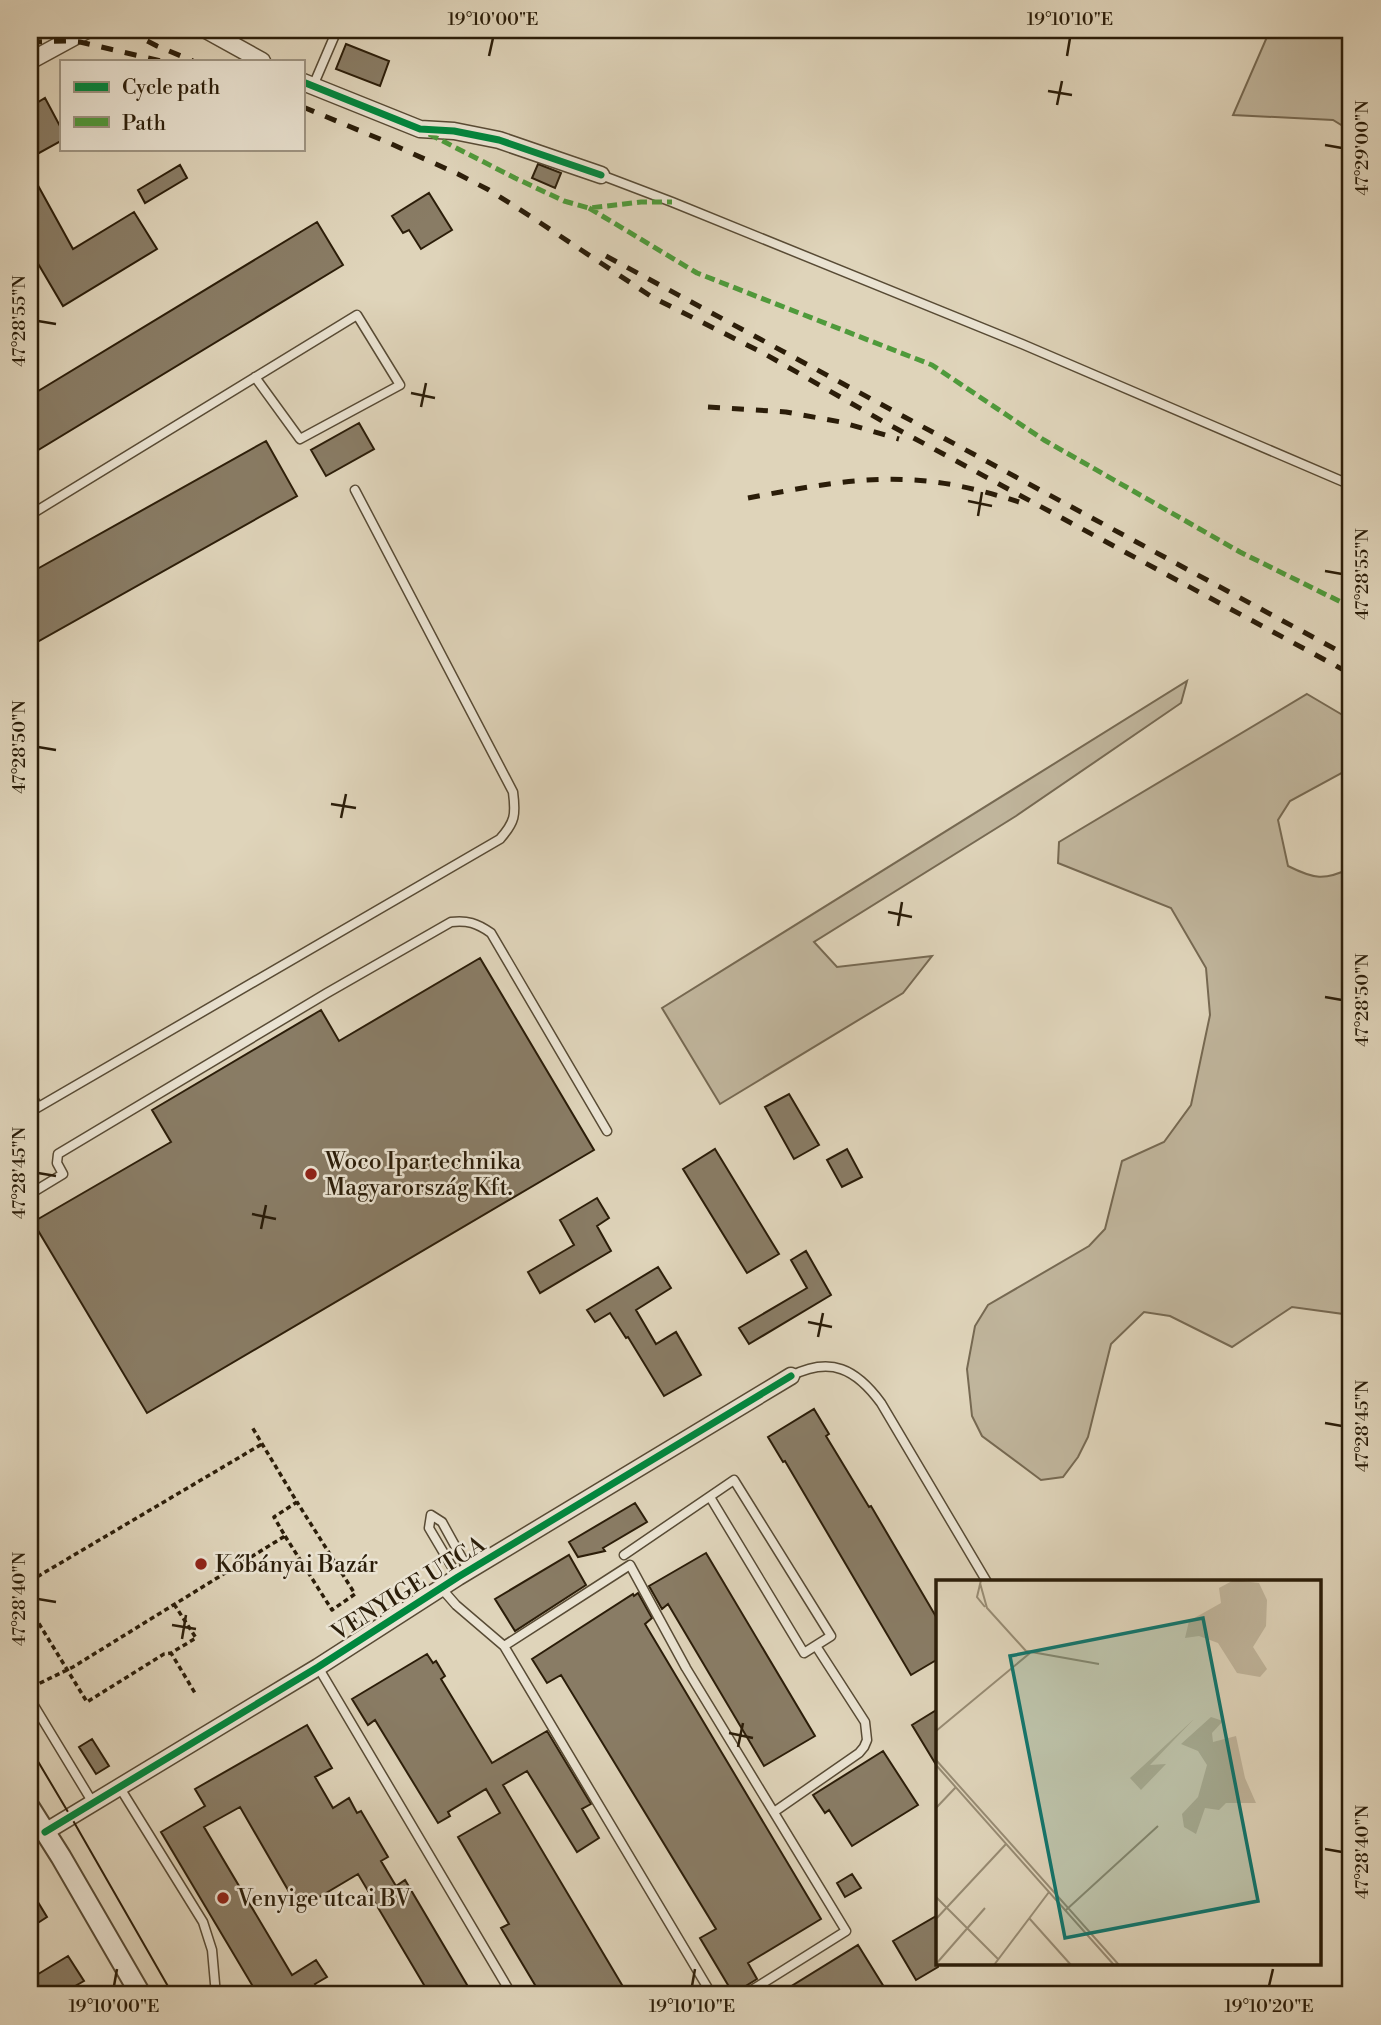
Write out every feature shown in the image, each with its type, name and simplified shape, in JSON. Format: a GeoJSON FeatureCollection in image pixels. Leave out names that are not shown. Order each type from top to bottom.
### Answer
{"type":"FeatureCollection","features":[{"type":"Feature","properties":{"kind":"street"},"geometry":{"type":"LineString","coordinates":[[30,61],[87,30]]}},
{"type":"Feature","properties":{"kind":"street"},"geometry":{"type":"LineString","coordinates":[[206,30],[260,60]]}},
{"type":"Feature","properties":{"kind":"street"},"geometry":{"type":"LineString","coordinates":[[308,84],[420,129],[454,131],[499,140],[601,175]]}},
{"type":"Feature","properties":{"kind":"street","name":"VENYIGE UTCA"},"geometry":{"type":"LineString","coordinates":[[45,1832],[318,1667],[463,1574],[791,1376]]}},
{"type":"Feature","properties":{"kind":"street"},"geometry":{"type":"LineString","coordinates":[[30,1808],[141,1995]]}},
{"type":"Feature","properties":{"kind":"lane"},"geometry":{"type":"LineString","coordinates":[[308,84],[337,30]]}},
{"type":"Feature","properties":{"kind":"lane"},"geometry":{"type":"LineString","coordinates":[[601,175],[1022,344],[1351,485]]}},
{"type":"Feature","properties":{"kind":"lane"},"geometry":{"type":"LineString","coordinates":[[30,515],[255,377],[357,315],[400,385],[300,439],[255,377]]}},
{"type":"Feature","properties":{"kind":"lane"},"geometry":{"type":"LineString","coordinates":[[30,1112],[500,839],[512,826],[515,810],[513,792],[355,490]]}},
{"type":"Feature","properties":{"kind":"lane"},"geometry":{"type":"LineString","coordinates":[[30,1194],[63,1174],[57,1163],[58,1154],[327,993],[451,922],[466,920],[491,933],[607,1131]]}},
{"type":"Feature","properties":{"kind":"lane"},"geometry":{"type":"LineString","coordinates":[[30,1093],[38,1107]]}},
{"type":"Feature","properties":{"kind":"lane","name":"VENYIGE UTCA"},"geometry":{"type":"LineString","coordinates":[[791,1376],[818,1366],[827,1366],[853,1375],[873,1392],[986,1580]]}},
{"type":"Feature","properties":{"kind":"lane"},"geometry":{"type":"LineString","coordinates":[[624,1555],[734,1480],[831,1636],[804,1653],[710,1497]]}},
{"type":"Feature","properties":{"kind":"lane"},"geometry":{"type":"LineString","coordinates":[[431,1515],[442,1522],[463,1574],[429,1528],[431,1515]]}},
{"type":"Feature","properties":{"kind":"lane"},"geometry":{"type":"LineString","coordinates":[[503,1646],[630,1565],[686,1668],[846,1931],[744,1995]]}},
{"type":"Feature","properties":{"kind":"lane"},"geometry":{"type":"LineString","coordinates":[[442,1589],[456,1605],[503,1646],[712,1995]]}},
{"type":"Feature","properties":{"kind":"lane"},"geometry":{"type":"LineString","coordinates":[[774,1812],[859,1753],[867,1740],[865,1722],[816,1646]]}},
{"type":"Feature","properties":{"kind":"lane"},"geometry":{"type":"LineString","coordinates":[[318,1667],[512,1995]]}},
{"type":"Feature","properties":{"kind":"lane"},"geometry":{"type":"LineString","coordinates":[[30,1699],[93,1803]]}},
{"type":"Feature","properties":{"kind":"lane"},"geometry":{"type":"LineString","coordinates":[[120,1788],[210,1938],[216,1995]]}},
{"type":"Feature","properties":{"kind":"path"},"geometry":{"type":"LineString","coordinates":[[252,1427],[355,1594],[332,1610],[274,1517],[297,1502]]}},
{"type":"Feature","properties":{"kind":"path"},"geometry":{"type":"LineString","coordinates":[[30,1581],[262,1444]]}},
{"type":"Feature","properties":{"kind":"path"},"geometry":{"type":"LineString","coordinates":[[30,1688],[73,1667],[285,1536]]}},
{"type":"Feature","properties":{"kind":"path"},"geometry":{"type":"LineString","coordinates":[[30,1609],[87,1702],[195,1638],[174,1604]]}},
{"type":"Feature","properties":{"kind":"path"},"geometry":{"type":"LineString","coordinates":[[171,1653],[195,1693]]}},
{"type":"Feature","properties":{"kind":"shaded area"},"geometry":{"type":"Polygon","coordinates":[[[1270,30],[1351,30],[1351,131],[1333,120],[1233,115],[1270,30]]]}},
{"type":"Feature","properties":{"kind":"shaded area"},"geometry":{"type":"Polygon","coordinates":[[[1187,681],[1181,703],[1016,816],[814,942],[837,967],[932,956],[903,993],[720,1104],[662,1008],[1187,681]]]}},
{"type":"Feature","properties":{"kind":"shaded area"},"geometry":{"type":"Polygon","coordinates":[[[1307,694],[1351,720],[1351,768],[1290,801],[1278,820],[1288,866],[1319,877],[1351,868],[1351,1315],[1292,1307],[1232,1347],[1170,1316],[1144,1312],[1111,1344],[1088,1437],[1078,1457],[1063,1477],[1041,1480],[982,1436],[972,1416],[967,1369],[975,1326],[988,1305],[1089,1246],[1105,1229],[1122,1161],[1164,1142],[1191,1105],[1210,1015],[1206,968],[1171,908],[1058,863],[1059,842],[1307,694]]]}},
{"type":"Feature","properties":{"kind":"building"},"geometry":{"type":"Polygon","coordinates":[[[346,44],[389,61],[380,86],[336,69],[346,44]]]}},
{"type":"Feature","properties":{"kind":"building"},"geometry":{"type":"Polygon","coordinates":[[[45,98],[60,126],[60,142],[30,158],[30,107],[45,98]]]}},
{"type":"Feature","properties":{"kind":"building"},"geometry":{"type":"Polygon","coordinates":[[[538,164],[561,173],[555,188],[532,178],[538,164]]]}},
{"type":"Feature","properties":{"kind":"building"},"geometry":{"type":"Polygon","coordinates":[[[180,165],[187,178],[145,203],[138,190],[180,165]]]}},
{"type":"Feature","properties":{"kind":"building"},"geometry":{"type":"Polygon","coordinates":[[[30,171],[73,249],[134,212],[157,249],[63,306],[30,250],[30,171]]]}},
{"type":"Feature","properties":{"kind":"building"},"geometry":{"type":"Polygon","coordinates":[[[429,193],[452,230],[421,249],[409,230],[403,233],[392,216],[429,193]]]}},
{"type":"Feature","properties":{"kind":"building"},"geometry":{"type":"Polygon","coordinates":[[[317,222],[343,265],[30,455],[30,396],[317,222]]]}},
{"type":"Feature","properties":{"kind":"building"},"geometry":{"type":"Polygon","coordinates":[[[359,423],[374,449],[326,476],[311,450],[359,423]]]}},
{"type":"Feature","properties":{"kind":"building"},"geometry":{"type":"Polygon","coordinates":[[[266,441],[297,496],[30,646],[30,573],[266,441]]]}},
{"type":"Feature","properties":{"kind":"building"},"geometry":{"type":"Polygon","coordinates":[[[480,958],[594,1150],[147,1413],[33,1222],[171,1142],[152,1110],[321,1010],[339,1041],[480,958]]]}},
{"type":"Feature","properties":{"kind":"building"},"geometry":{"type":"Polygon","coordinates":[[[789,1094],[819,1145],[794,1159],[765,1107],[789,1094]]]}},
{"type":"Feature","properties":{"kind":"building"},"geometry":{"type":"Polygon","coordinates":[[[715,1149],[779,1254],[747,1273],[683,1169],[715,1149]]]}},
{"type":"Feature","properties":{"kind":"building"},"geometry":{"type":"Polygon","coordinates":[[[847,1149],[862,1177],[842,1187],[827,1160],[847,1149]]]}},
{"type":"Feature","properties":{"kind":"building"},"geometry":{"type":"Polygon","coordinates":[[[597,1198],[609,1218],[597,1226],[611,1251],[540,1293],[528,1272],[574,1245],[560,1220],[597,1198]]]}},
{"type":"Feature","properties":{"kind":"building"},"geometry":{"type":"Polygon","coordinates":[[[806,1251],[831,1295],[749,1344],[739,1328],[807,1288],[791,1260],[806,1251]]]}},
{"type":"Feature","properties":{"kind":"building"},"geometry":{"type":"Polygon","coordinates":[[[658,1267],[671,1288],[636,1310],[656,1344],[676,1332],[701,1375],[664,1396],[610,1313],[595,1322],[587,1310],[658,1267]]]}},
{"type":"Feature","properties":{"kind":"building"},"geometry":{"type":"Polygon","coordinates":[[[814,1409],[829,1434],[826,1436],[936,1617],[936,1660],[911,1675],[785,1461],[783,1462],[768,1437],[814,1409]]]}},
{"type":"Feature","properties":{"kind":"building"},"geometry":{"type":"Polygon","coordinates":[[[635,1503],[647,1522],[603,1548],[605,1551],[578,1557],[569,1542],[635,1503]]]}},
{"type":"Feature","properties":{"kind":"building"},"geometry":{"type":"Polygon","coordinates":[[[706,1553],[815,1736],[764,1766],[668,1604],[662,1609],[649,1586],[706,1553]]]}},
{"type":"Feature","properties":{"kind":"building"},"geometry":{"type":"Polygon","coordinates":[[[569,1555],[586,1585],[515,1631],[495,1599],[569,1555]]]}},
{"type":"Feature","properties":{"kind":"building"},"geometry":{"type":"Polygon","coordinates":[[[638,1593],[652,1618],[645,1624],[821,1919],[748,1963],[757,1979],[741,1989],[738,1995],[734,1995],[700,1938],[716,1929],[561,1675],[547,1683],[532,1659],[638,1593]]]}},
{"type":"Feature","properties":{"kind":"building"},"geometry":{"type":"Polygon","coordinates":[[[427,1654],[433,1663],[436,1661],[445,1676],[441,1679],[492,1763],[547,1731],[591,1804],[582,1809],[599,1838],[577,1852],[527,1771],[503,1785],[628,1995],[541,1995],[501,1928],[509,1924],[458,1837],[500,1813],[486,1789],[448,1812],[450,1816],[438,1823],[375,1720],[368,1725],[352,1699],[427,1654]]]}},
{"type":"Feature","properties":{"kind":"building"},"geometry":{"type":"Polygon","coordinates":[[[936,1710],[936,1765],[912,1725],[936,1710]]]}},
{"type":"Feature","properties":{"kind":"building"},"geometry":{"type":"Polygon","coordinates":[[[307,1725],[332,1768],[315,1777],[333,1808],[349,1798],[357,1813],[361,1811],[388,1857],[381,1861],[396,1886],[405,1880],[473,1995],[430,1995],[358,1874],[299,1909],[240,1807],[204,1827],[292,1975],[316,1960],[327,1977],[315,1984],[322,1995],[258,1995],[161,1832],[205,1806],[195,1789],[307,1725]]]}},
{"type":"Feature","properties":{"kind":"building"},"geometry":{"type":"Polygon","coordinates":[[[92,1739],[109,1766],[96,1774],[79,1747],[92,1739]]]}},
{"type":"Feature","properties":{"kind":"building"},"geometry":{"type":"Polygon","coordinates":[[[883,1751],[918,1805],[852,1846],[829,1810],[825,1813],[813,1795],[883,1751]]]}},
{"type":"Feature","properties":{"kind":"building"},"geometry":{"type":"Polygon","coordinates":[[[852,1874],[861,1888],[845,1897],[837,1883],[852,1874]]]}},
{"type":"Feature","properties":{"kind":"building"},"geometry":{"type":"Polygon","coordinates":[[[30,1889],[47,1917],[30,1928],[30,1889]]]}},
{"type":"Feature","properties":{"kind":"building"},"geometry":{"type":"Polygon","coordinates":[[[936,1916],[938,1967],[916,1980],[893,1941],[936,1916]]]}},
{"type":"Feature","properties":{"kind":"building"},"geometry":{"type":"Polygon","coordinates":[[[858,1945],[884,1987],[871,1995],[777,1995],[858,1945]]]}},
{"type":"Feature","properties":{"kind":"building"},"geometry":{"type":"Polygon","coordinates":[[[68,1956],[84,1981],[59,1995],[30,1995],[30,1979],[68,1956]]]}},
{"type":"Feature","properties":{"kind":"tram line"},"geometry":{"type":"LineString","coordinates":[[30,1748],[173,1995]]}},
{"type":"Feature","properties":{"kind":"railway"},"geometry":{"type":"LineString","coordinates":[[126,30],[191,60]]}},
{"type":"Feature","properties":{"kind":"railway"},"geometry":{"type":"LineString","coordinates":[[30,42],[80,42],[157,60]]}},
{"type":"Feature","properties":{"kind":"railway"},"geometry":{"type":"LineString","coordinates":[[304,107],[387,142],[489,190],[652,297],[765,354],[884,422],[1351,674]]}},
{"type":"Feature","properties":{"kind":"railway"},"geometry":{"type":"LineString","coordinates":[[606,256],[1348,656]]}},
{"type":"Feature","properties":{"kind":"railway"},"geometry":{"type":"LineString","coordinates":[[708,407],[786,412],[841,422],[899,439]]}},
{"type":"Feature","properties":{"kind":"railway"},"geometry":{"type":"LineString","coordinates":[[748,498],[831,484],[893,479],[954,485],[1019,502]]}},
{"type":"Feature","properties":{"kind":"marked path"},"geometry":{"type":"LineString","coordinates":[[429,134],[564,201],[589,208],[641,202],[672,202]]}},
{"type":"Feature","properties":{"kind":"marked path"},"geometry":{"type":"LineString","coordinates":[[589,208],[697,273],[932,365],[1044,440],[1240,552],[1351,607]]}},
{"type":"Feature","properties":{"kind":"cycle path"},"geometry":{"type":"LineString","coordinates":[[304,82],[420,129],[454,131],[499,140],[601,175]]}},
{"type":"Feature","properties":{"kind":"cycle path"},"geometry":{"type":"LineString","coordinates":[[45,1832],[318,1667],[458,1577],[791,1376]]}},
{"type":"Feature","properties":{"kind":"place","name":"Woco Ipartechnika Magyarország Kft."},"geometry":{"type":"Point","coordinates":[311,1174]}},
{"type":"Feature","properties":{"kind":"place","name":"Kőbányai Bazár"},"geometry":{"type":"Point","coordinates":[201,1564]}},
{"type":"Feature","properties":{"kind":"place","name":"Venyige utcai BV"},"geometry":{"type":"Point","coordinates":[223,1898]}}]}
